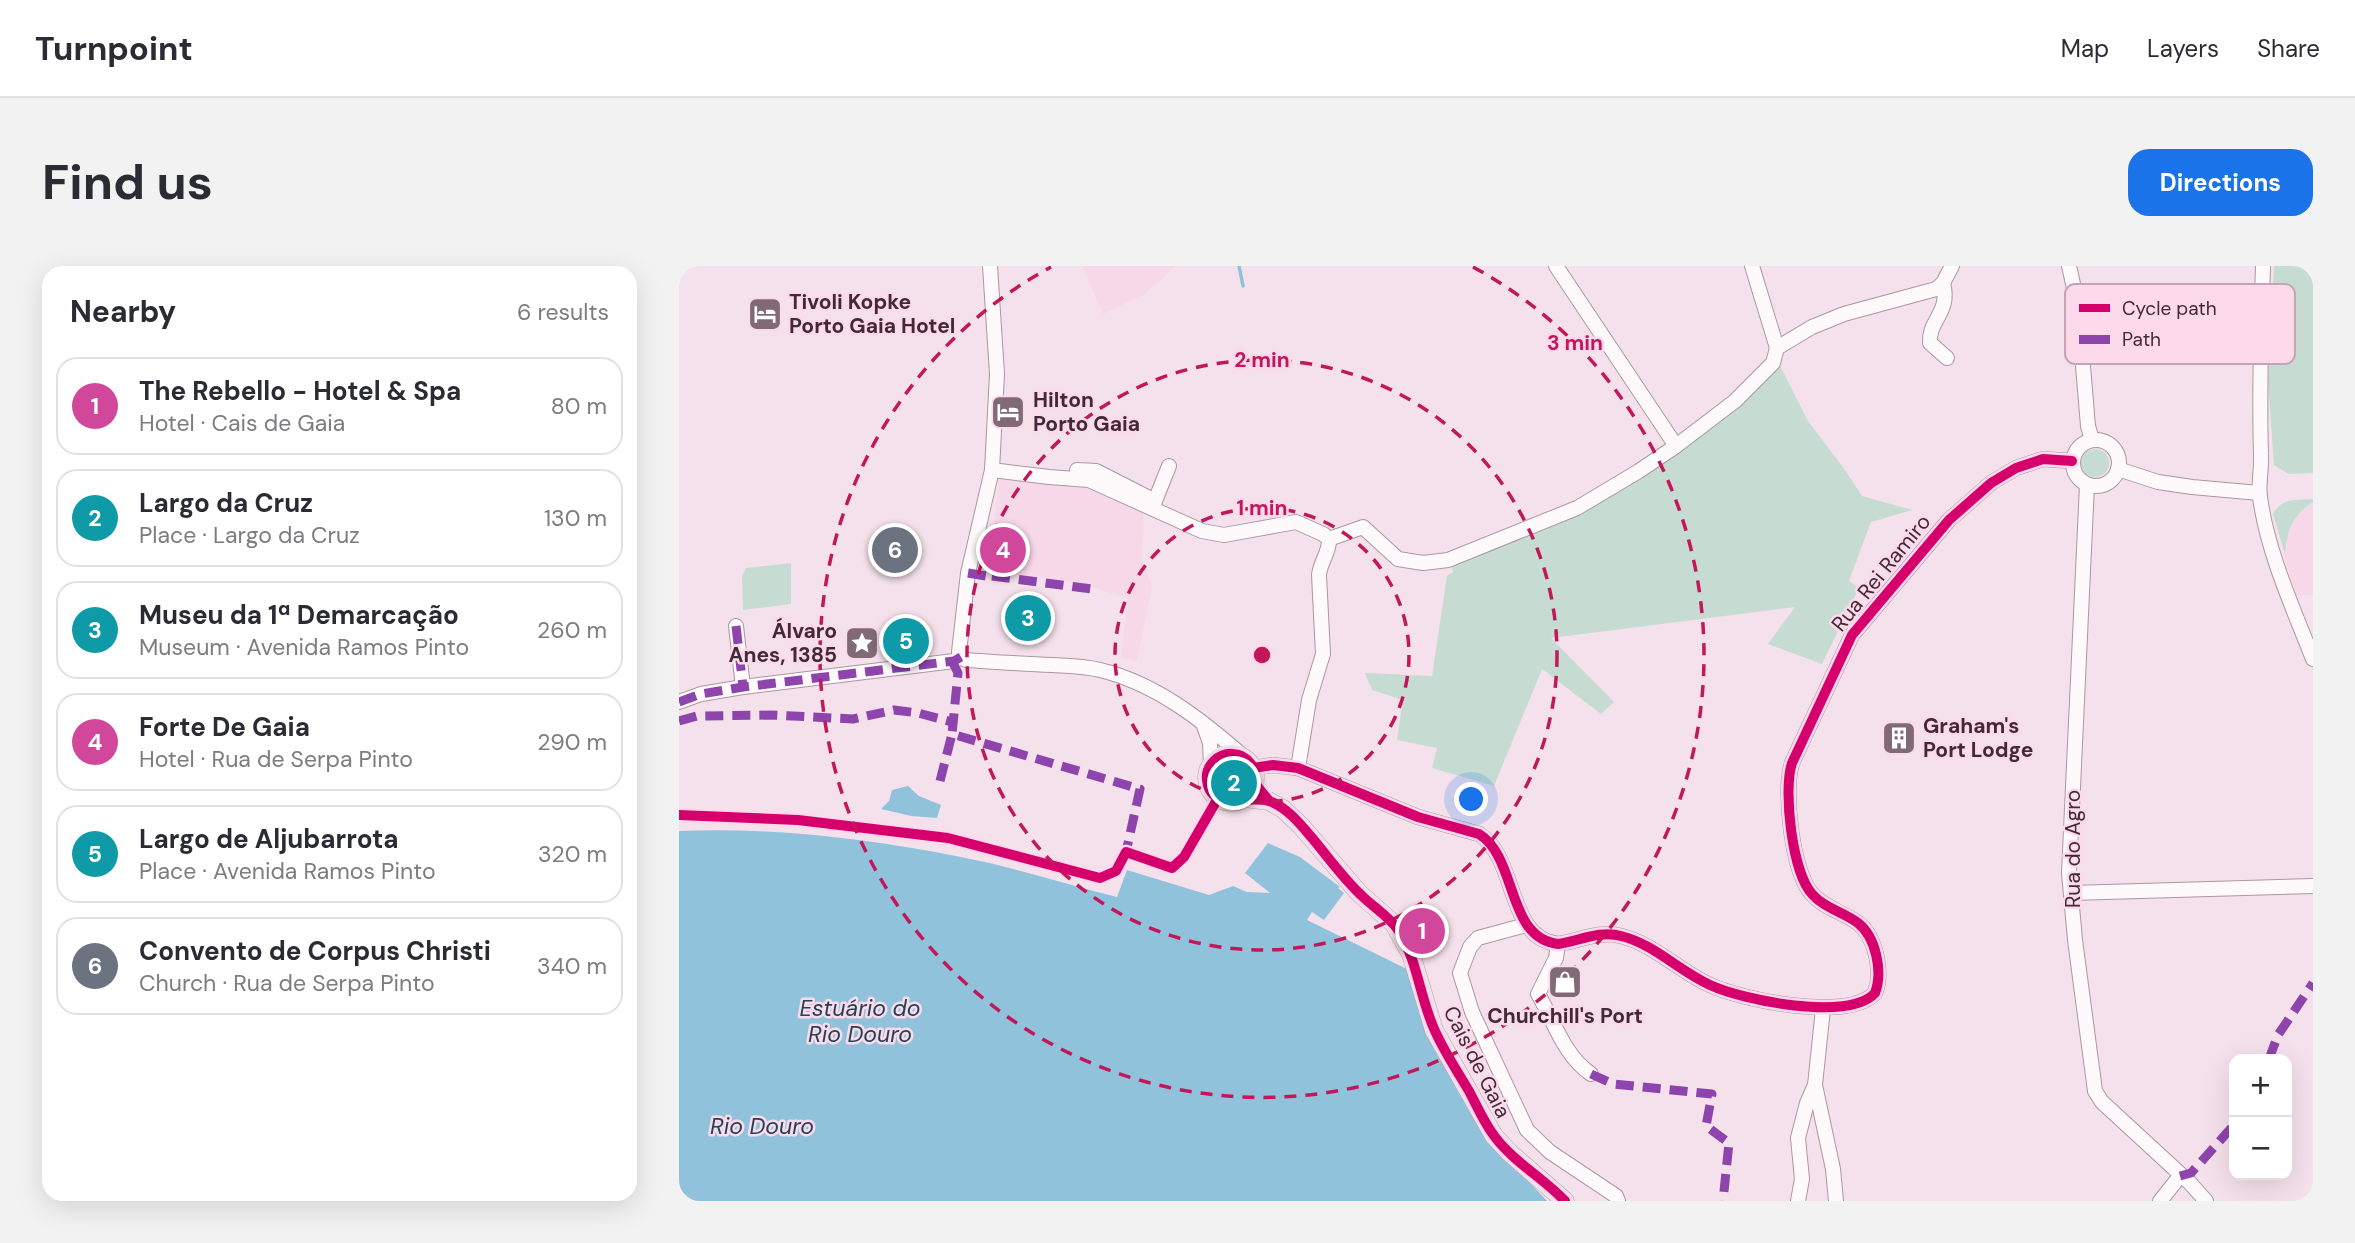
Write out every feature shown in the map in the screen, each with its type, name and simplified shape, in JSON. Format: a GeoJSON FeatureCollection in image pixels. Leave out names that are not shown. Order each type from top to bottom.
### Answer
{"type":"FeatureCollection","features":[{"type":"Feature","properties":{"kind":"main road"},"geometry":{"type":"LineString","coordinates":[[1226,754],[1235,754],[1251,769],[1252,791],[1245,798],[1236,801],[1227,802],[1211,791],[1207,783],[1207,773],[1211,765],[1226,754]]}},
{"type":"Feature","properties":{"kind":"main road","name":"Cais de Gaia"},"geometry":{"type":"LineString","coordinates":[[1251,769],[1269,801]]}},
{"type":"Feature","properties":{"kind":"main road","name":"Cais de Gaia"},"geometry":{"type":"LineString","coordinates":[[1245,798],[1269,801],[1283,808],[1359,893],[1394,924],[1411,954],[1434,1030],[1494,1136],[1565,1201]]}},
{"type":"Feature","properties":{"kind":"street"},"geometry":{"type":"LineString","coordinates":[[990,266],[996,374],[992,470],[968,573],[959,652],[961,657],[966,660],[1100,670],[1164,696],[1213,730],[1251,769],[1273,765],[1298,768],[1418,817],[1470,830],[1487,839],[1497,854],[1527,925],[1542,940],[1558,944],[1556,958],[1538,994],[1553,1018],[1553,1027],[1581,1067],[1591,1074]]}},
{"type":"Feature","properties":{"kind":"street"},"geometry":{"type":"LineString","coordinates":[[1556,266],[1676,446]]}},
{"type":"Feature","properties":{"kind":"street"},"geometry":{"type":"LineString","coordinates":[[1329,539],[1363,527],[1398,559],[1423,563],[1448,560],[1577,508],[1639,471],[1735,401],[1773,363],[1777,348],[1752,266]]}},
{"type":"Feature","properties":{"kind":"street"},"geometry":{"type":"LineString","coordinates":[[1777,348],[1812,327],[1843,314],[1936,289],[1943,283],[1952,266]]}},
{"type":"Feature","properties":{"kind":"street"},"geometry":{"type":"LineString","coordinates":[[2069,266],[2073,284]]}},
{"type":"Feature","properties":{"kind":"street"},"geometry":{"type":"LineString","coordinates":[[2262,284],[2263,266]]}},
{"type":"Feature","properties":{"kind":"street"},"geometry":{"type":"LineString","coordinates":[[1943,283],[1946,299],[1929,335],[1930,344],[1947,358]]}},
{"type":"Feature","properties":{"kind":"street"},"geometry":{"type":"LineString","coordinates":[[2083,364],[2088,426],[2092,440]]}},
{"type":"Feature","properties":{"kind":"street"},"geometry":{"type":"LineString","coordinates":[[2260,364],[2262,467],[2259,493],[2264,519],[2313,660]]}},
{"type":"Feature","properties":{"kind":"street"},"geometry":{"type":"LineString","coordinates":[[2092,440],[2107,443],[2113,448],[2117,454],[2118,469],[2109,482],[2095,486],[2087,485],[2076,475],[2073,461],[2079,447],[2092,440]]}},
{"type":"Feature","properties":{"kind":"street","name":"Rua Rei Ramiro"},"geometry":{"type":"LineString","coordinates":[[1558,944],[1601,935],[1624,936],[1697,979],[1723,990],[1823,1009],[1871,998],[1878,985],[1877,960],[1869,938],[1859,924],[1814,897],[1802,880],[1795,858],[1788,789],[1788,775],[1792,763],[1852,635],[1949,520],[1991,483],[2016,468],[2043,459],[2073,461]]}},
{"type":"Feature","properties":{"kind":"street"},"geometry":{"type":"LineString","coordinates":[[1049,477],[1054,469],[1096,471],[1155,500],[1169,467]]}},
{"type":"Feature","properties":{"kind":"street"},"geometry":{"type":"LineString","coordinates":[[2118,469],[2158,482],[2192,488],[2259,493]]}},
{"type":"Feature","properties":{"kind":"street"},"geometry":{"type":"LineString","coordinates":[[992,470],[1089,480],[1202,531],[1224,535],[1296,522],[1324,534],[1330,545],[1320,564],[1319,575],[1323,654],[1310,700],[1298,768]]}},
{"type":"Feature","properties":{"kind":"street","name":"Rua do Agro"},"geometry":{"type":"LineString","coordinates":[[2087,485],[2083,618],[2069,873],[2095,1091],[2102,1102],[2206,1201]]}},
{"type":"Feature","properties":{"kind":"street"},"geometry":{"type":"LineString","coordinates":[[736,625],[743,687]]}},
{"type":"Feature","properties":{"kind":"street"},"geometry":{"type":"LineString","coordinates":[[679,702],[702,694],[743,687],[952,661],[961,657]]}},
{"type":"Feature","properties":{"kind":"street"},"geometry":{"type":"LineString","coordinates":[[1204,726],[1210,743],[1211,765]]}},
{"type":"Feature","properties":{"kind":"street"},"geometry":{"type":"LineString","coordinates":[[2071,893],[2313,886]]}},
{"type":"Feature","properties":{"kind":"street"},"geometry":{"type":"LineString","coordinates":[[1527,925],[1478,938],[1470,947],[1460,973],[1472,1012],[1527,1130],[1550,1152],[1616,1196],[1618,1201]]}},
{"type":"Feature","properties":{"kind":"street"},"geometry":{"type":"LineString","coordinates":[[1798,1201],[1802,1179],[1798,1138],[1807,1103],[1815,1085],[1823,1009]]}},
{"type":"Feature","properties":{"kind":"street"},"geometry":{"type":"LineString","coordinates":[[1815,1085],[1833,1169],[1836,1201]]}},
{"type":"Feature","properties":{"kind":"street"},"geometry":{"type":"LineString","coordinates":[[2159,1201],[2180,1176]]}},
{"type":"Feature","properties":{"kind":"shaded area"},"geometry":{"type":"Polygon","coordinates":[[[1082,266],[1176,266],[1145,294],[1103,314],[1082,266]]]}},
{"type":"Feature","properties":{"kind":"shaded area"},"geometry":{"type":"Polygon","coordinates":[[[1000,476],[1091,485],[1143,511],[1142,559],[1152,587],[1137,661],[1121,658],[1128,598],[1073,582],[988,571],[1000,476]]]}},
{"type":"Feature","properties":{"kind":"shaded area"},"geometry":{"type":"Polygon","coordinates":[[[2313,500],[2313,595],[2295,595],[2275,518],[2285,501],[2313,500]]]}},
{"type":"Feature","properties":{"kind":"green space"},"geometry":{"type":"Polygon","coordinates":[[[2274,266],[2313,266],[2313,473],[2288,474],[2274,465],[2269,364],[2295,364],[2295,284],[2273,284],[2274,266]]]}},
{"type":"Feature","properties":{"kind":"green space"},"geometry":{"type":"Polygon","coordinates":[[[1780,366],[1808,421],[1862,496],[1912,510],[1871,522],[1849,581],[1859,588],[1822,664],[1768,644],[1795,607],[1551,638],[1614,702],[1601,714],[1542,669],[1494,786],[1432,768],[1437,748],[1397,740],[1403,700],[1372,690],[1365,673],[1432,676],[1447,576],[1453,572],[1452,565],[1580,513],[1725,414],[1780,366]]]}},
{"type":"Feature","properties":{"kind":"green space"},"geometry":{"type":"Polygon","coordinates":[[[2095,449],[2105,453],[2109,463],[2105,473],[2095,477],[2085,473],[2081,463],[2085,453],[2095,449]]]}},
{"type":"Feature","properties":{"kind":"green space"},"geometry":{"type":"Polygon","coordinates":[[[2313,499],[2295,518],[2287,538],[2285,554],[2273,514],[2285,502],[2313,499]]]}},
{"type":"Feature","properties":{"kind":"green space"},"geometry":{"type":"Polygon","coordinates":[[[791,563],[791,604],[743,610],[742,576],[746,568],[791,563]]]}},
{"type":"Feature","properties":{"kind":"water"},"geometry":{"type":"Polygon","coordinates":[[[908,786],[919,796],[941,805],[937,818],[911,816],[881,809],[889,801],[892,790],[908,786]]]}},
{"type":"Feature","properties":{"kind":"water","name":"Estuário do Rio Douro"},"geometry":{"type":"Polygon","coordinates":[[[679,831],[785,833],[891,845],[981,861],[1117,897],[1127,870],[1209,895],[1233,886],[1247,892],[1270,893],[1245,873],[1268,843],[1300,857],[1340,887],[1338,888],[1344,893],[1324,920],[1312,912],[1307,920],[1411,971],[1491,1141],[1547,1201],[679,1201],[679,831]]]}},
{"type":"Feature","properties":{"kind":"waterway"},"geometry":{"type":"LineString","coordinates":[[1239,266],[1243,286]]}},
{"type":"Feature","properties":{"kind":"marked path"},"geometry":{"type":"LineString","coordinates":[[968,573],[986,576]]}},
{"type":"Feature","properties":{"kind":"marked path"},"geometry":{"type":"LineString","coordinates":[[992,576],[1092,589]]}},
{"type":"Feature","properties":{"kind":"marked path"},"geometry":{"type":"LineString","coordinates":[[736,626],[743,687]]}},
{"type":"Feature","properties":{"kind":"marked path"},"geometry":{"type":"LineString","coordinates":[[679,702],[701,694],[743,687],[954,661],[961,657]]}},
{"type":"Feature","properties":{"kind":"marked path"},"geometry":{"type":"LineString","coordinates":[[952,661],[958,673],[952,734],[1140,789],[1126,852]]}},
{"type":"Feature","properties":{"kind":"marked path"},"geometry":{"type":"LineString","coordinates":[[679,721],[697,716],[772,715],[853,719],[894,710],[952,722]]}},
{"type":"Feature","properties":{"kind":"marked path"},"geometry":{"type":"LineString","coordinates":[[940,781],[952,734]]}},
{"type":"Feature","properties":{"kind":"marked path"},"geometry":{"type":"LineString","coordinates":[[2271,1054],[2278,1035],[2313,983]]}},
{"type":"Feature","properties":{"kind":"marked path"},"geometry":{"type":"LineString","coordinates":[[1591,1074],[1613,1084],[1712,1094],[1706,1126],[1729,1143],[1723,1201]]}},
{"type":"Feature","properties":{"kind":"marked path"},"geometry":{"type":"LineString","coordinates":[[2180,1176],[2191,1173],[2229,1131]]}},
{"type":"Feature","properties":{"kind":"cycle path"},"geometry":{"type":"LineString","coordinates":[[1253,768],[1273,765],[1298,768],[1418,817],[1479,834],[1491,845],[1500,860],[1520,913],[1529,928],[1541,939],[1558,944],[1613,934],[1644,945],[1710,985],[1746,997],[1795,1006],[1843,1006],[1862,1002],[1875,993],[1878,975],[1876,955],[1864,929],[1817,899],[1805,883],[1791,830],[1789,775],[1792,763],[1852,635],[1949,520],[1991,483],[2016,468],[2043,459],[2072,461]]}},
{"type":"Feature","properties":{"kind":"cycle path"},"geometry":{"type":"LineString","coordinates":[[1269,801],[1256,784],[1251,764],[1243,757],[1223,755],[1214,761],[1207,772],[1210,790],[1216,796],[1232,800],[1269,801],[1293,817],[1354,888],[1395,926],[1411,955],[1435,1031],[1487,1126],[1511,1154],[1565,1201]]}},
{"type":"Feature","properties":{"kind":"cycle path"},"geometry":{"type":"LineString","coordinates":[[679,815],[798,820],[948,838],[1100,878],[1116,871],[1126,852],[1172,868],[1184,857],[1218,798]]}},
{"type":"Feature","properties":{"kind":"place","name":"Tivoli Kopke Porto Gaia Hotel"},"geometry":{"type":"Point","coordinates":[765,314]}},
{"type":"Feature","properties":{"kind":"place","name":"Hilton Porto Gaia"},"geometry":{"type":"Point","coordinates":[1008,412]}},
{"type":"Feature","properties":{"kind":"place","name":"Convento de Corpus Christi"},"geometry":{"type":"Point","coordinates":[895,550]}},
{"type":"Feature","properties":{"kind":"place","name":"Forte De Gaia"},"geometry":{"type":"Point","coordinates":[1003,550]}},
{"type":"Feature","properties":{"kind":"place","name":"Museu da 1ª Demarcação"},"geometry":{"type":"Point","coordinates":[1028,618]}},
{"type":"Feature","properties":{"kind":"place","name":"Largo de Aljubarrota"},"geometry":{"type":"Point","coordinates":[906,641]}},
{"type":"Feature","properties":{"kind":"place","name":"Álvaro Anes, 1385"},"geometry":{"type":"Point","coordinates":[862,643]}},
{"type":"Feature","properties":{"kind":"place","name":"Graham's Port Lodge"},"geometry":{"type":"Point","coordinates":[1899,738]}},
{"type":"Feature","properties":{"kind":"place","name":"Largo da Cruz"},"geometry":{"type":"Point","coordinates":[1234,783]}},
{"type":"Feature","properties":{"kind":"place","name":"The Rebello - Hotel & Spa"},"geometry":{"type":"Point","coordinates":[1422,931]}},
{"type":"Feature","properties":{"kind":"place","name":"Churchill's Port"},"geometry":{"type":"Point","coordinates":[1565,982]}},
{"type":"Feature","properties":{"kind":"water label","name":"Rio Douro"},"geometry":{"type":"Point","coordinates":[762,1126]}}]}
